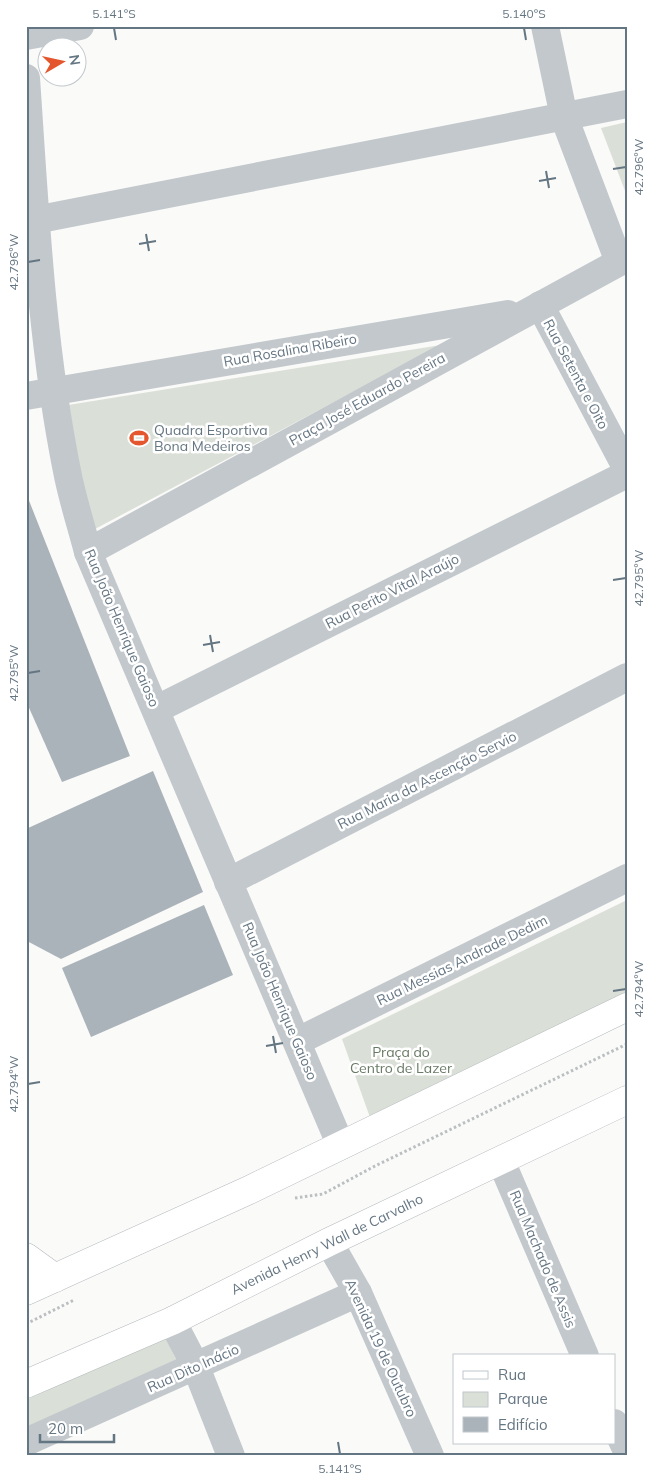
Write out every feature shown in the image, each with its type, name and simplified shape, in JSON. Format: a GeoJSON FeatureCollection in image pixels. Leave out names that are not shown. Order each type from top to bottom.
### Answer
{"type":"FeatureCollection","features":[{"type":"Feature","properties":{"kind":"main road"},"geometry":{"type":"LineString","coordinates":[[26,1291],[247,1191],[627,1006]]}},
{"type":"Feature","properties":{"kind":"main road","name":"Avenida Henry Wall de Carvalho"},"geometry":{"type":"LineString","coordinates":[[26,1384],[172,1320],[329,1242],[501,1162],[627,1100]]}},
{"type":"Feature","properties":{"kind":"main road"},"geometry":{"type":"LineString","coordinates":[[26,1256],[54,1278]]}},
{"type":"Feature","properties":{"kind":"street"},"geometry":{"type":"LineString","coordinates":[[26,36],[80,26]]}},
{"type":"Feature","properties":{"kind":"street","name":"Praça José Eduardo Pereira"},"geometry":{"type":"LineString","coordinates":[[88,552],[623,260],[564,117],[545,26]]}},
{"type":"Feature","properties":{"kind":"street","name":"Rua João Henrique Gaioso"},"geometry":{"type":"LineString","coordinates":[[26,78],[35,220],[39,393],[67,473],[88,552],[157,709],[228,882],[341,1146]]}},
{"type":"Feature","properties":{"kind":"street"},"geometry":{"type":"LineString","coordinates":[[35,220],[627,104]]}},
{"type":"Feature","properties":{"kind":"street","name":"Rua Rosalina Ribeiro"},"geometry":{"type":"LineString","coordinates":[[39,393],[534,308]]}},
{"type":"Feature","properties":{"kind":"street","name":"Rua Setenta e Oito"},"geometry":{"type":"LineString","coordinates":[[534,308],[627,469]]}},
{"type":"Feature","properties":{"kind":"street","name":"Rua Perito Vital Araújo"},"geometry":{"type":"LineString","coordinates":[[157,709],[627,474]]}},
{"type":"Feature","properties":{"kind":"street","name":"Rua Maria da Ascenção Servio"},"geometry":{"type":"LineString","coordinates":[[228,882],[627,677]]}},
{"type":"Feature","properties":{"kind":"street","name":"Rua Messias Andrade Dedim"},"geometry":{"type":"LineString","coordinates":[[298,1042],[627,878]]}},
{"type":"Feature","properties":{"kind":"street","name":"Rua Machado de Assis"},"geometry":{"type":"LineString","coordinates":[[501,1162],[584,1354]]}},
{"type":"Feature","properties":{"kind":"street","name":"Avenida 19 de Outubro"},"geometry":{"type":"LineString","coordinates":[[329,1242],[358,1293],[430,1456]]}},
{"type":"Feature","properties":{"kind":"street","name":"Rua Dito Inácio"},"geometry":{"type":"LineString","coordinates":[[26,1442],[358,1293]]}},
{"type":"Feature","properties":{"kind":"street"},"geometry":{"type":"LineString","coordinates":[[172,1320],[196,1367],[231,1456]]}},
{"type":"Feature","properties":{"kind":"street"},"geometry":{"type":"LineString","coordinates":[[616,1427],[627,1451]]}},
{"type":"Feature","properties":{"kind":"path"},"geometry":{"type":"LineString","coordinates":[[323,1194],[375,1166],[627,1044]]}},
{"type":"Feature","properties":{"kind":"green space"},"geometry":{"type":"Polygon","coordinates":[[[627,122],[627,196],[601,128],[627,122]]]}},
{"type":"Feature","properties":{"kind":"green space"},"geometry":{"type":"Polygon","coordinates":[[[441,345],[95,529],[62,406],[441,345]]]}},
{"type":"Feature","properties":{"kind":"green space","name":"Praça do Centro de Lazer"},"geometry":{"type":"Polygon","coordinates":[[[627,900],[627,995],[372,1123],[342,1039],[627,900]]]}},
{"type":"Feature","properties":{"kind":"green space"},"geometry":{"type":"Polygon","coordinates":[[[165,1336],[180,1368],[26,1436],[26,1400],[165,1336]]]}},
{"type":"Feature","properties":{"kind":"building"},"geometry":{"type":"Polygon","coordinates":[[[26,493],[130,756],[62,782],[26,701],[26,493]]]}},
{"type":"Feature","properties":{"kind":"building"},"geometry":{"type":"Polygon","coordinates":[[[153,771],[203,892],[61,959],[27,941],[26,829],[153,771]]]}},
{"type":"Feature","properties":{"kind":"building"},"geometry":{"type":"Polygon","coordinates":[[[204,905],[233,975],[91,1037],[62,968],[204,905]]]}},
{"type":"Feature","properties":{"kind":"place","name":"Quadra Esportiva Bona Medeiros"},"geometry":{"type":"Point","coordinates":[139,438]}}]}
